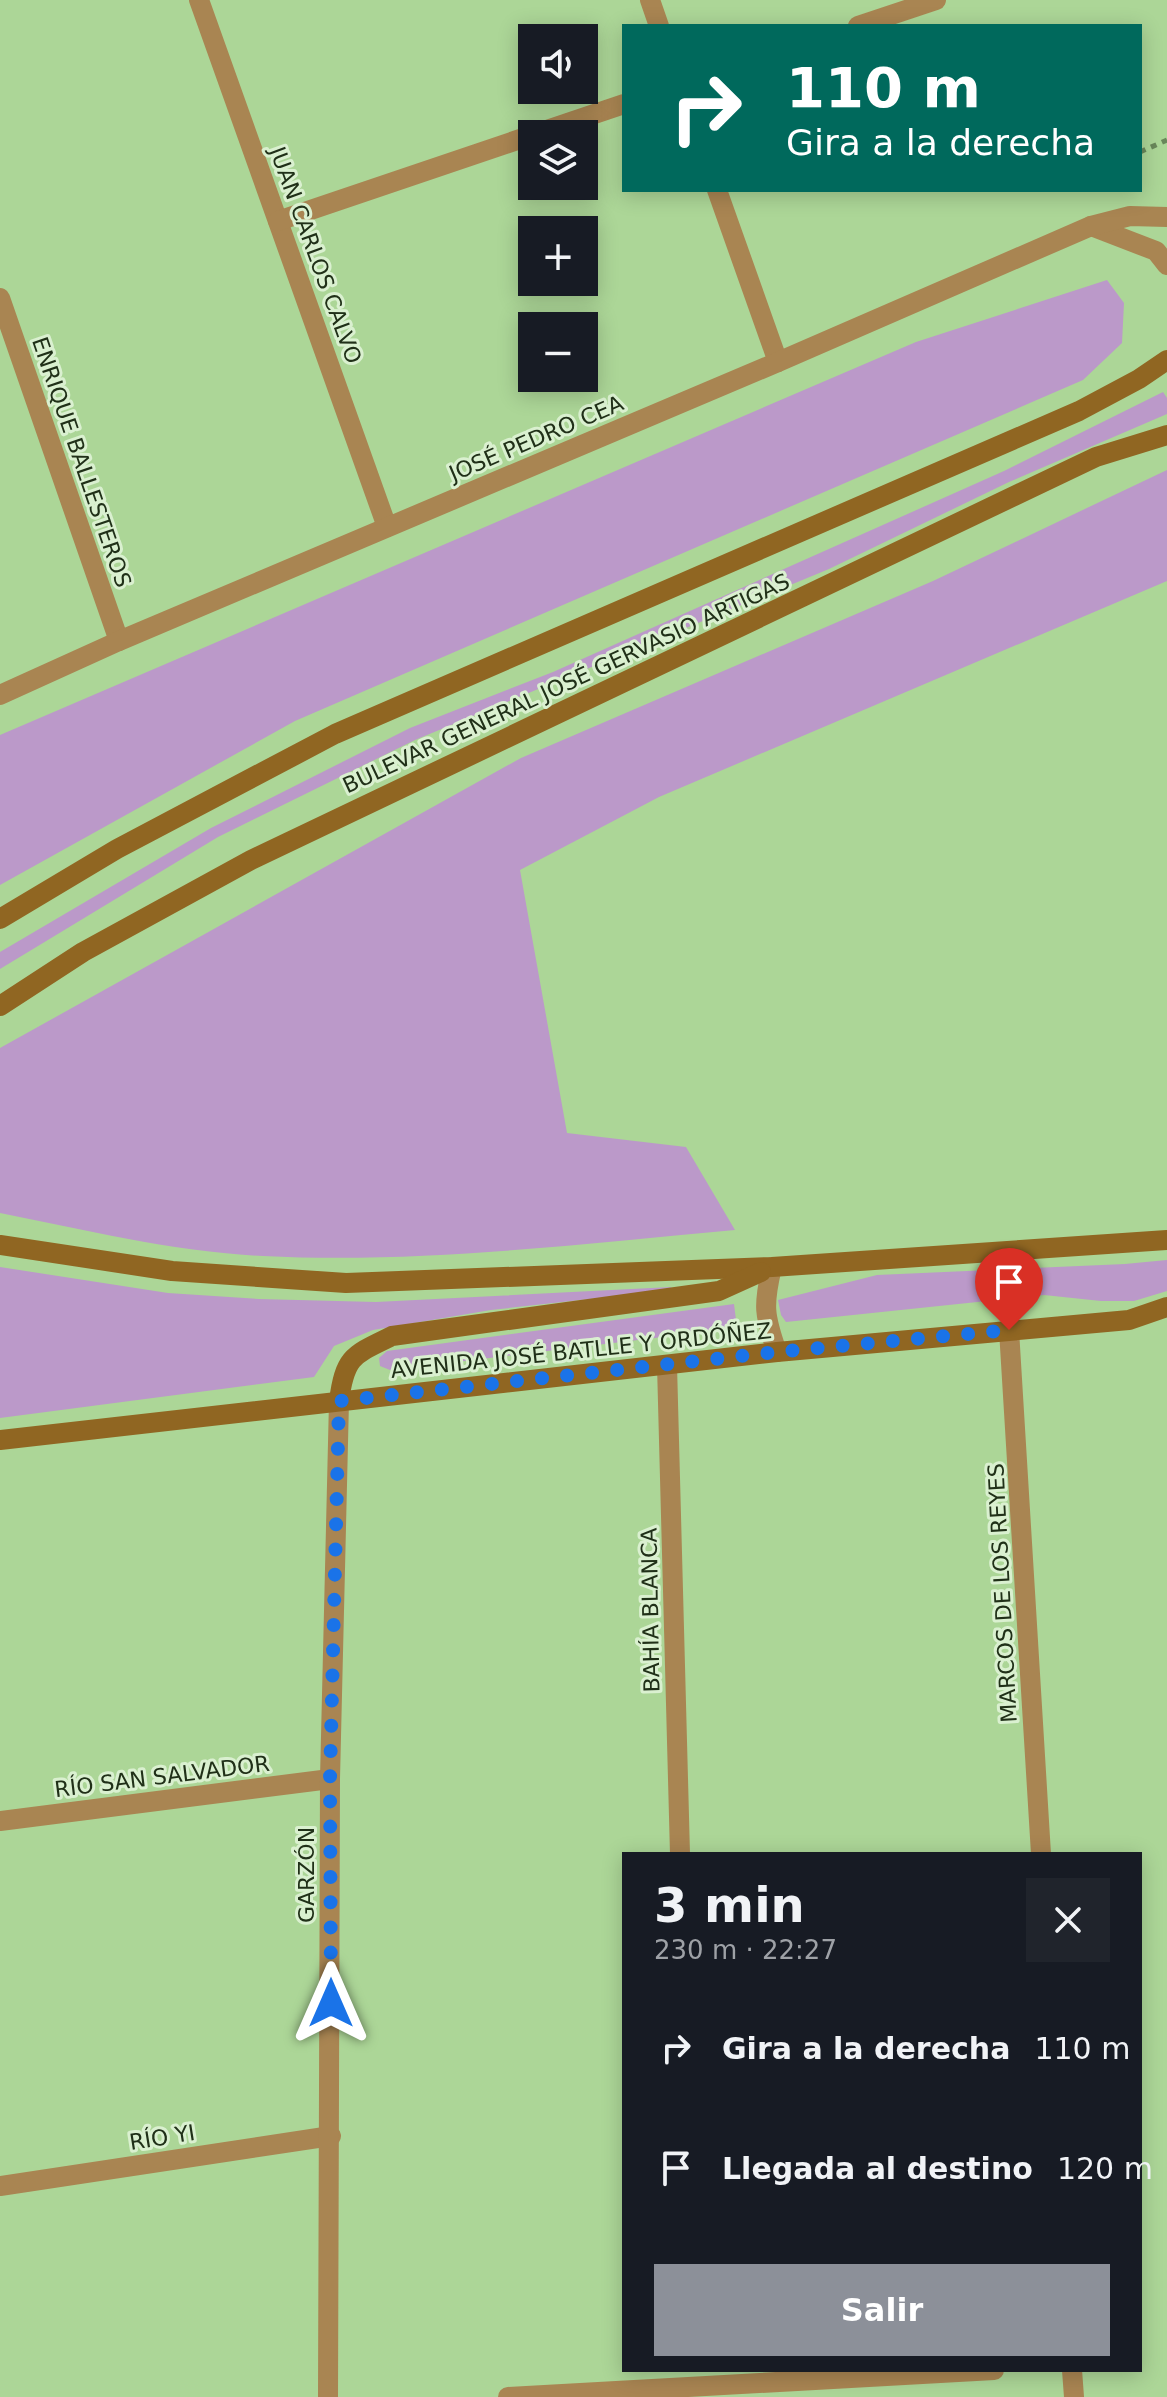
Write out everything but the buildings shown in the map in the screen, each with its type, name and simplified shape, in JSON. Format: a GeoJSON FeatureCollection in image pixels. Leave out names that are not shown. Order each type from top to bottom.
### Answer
{"type":"FeatureCollection","features":[{"type":"Feature","properties":{"kind":"main road","name":"BULEVAR GENERAL JOSÉ GERVASIO ARTIGAS"},"geometry":{"type":"LineString","coordinates":[[0,919],[117,849],[335,734],[1079,411],[1167,360]]}},
{"type":"Feature","properties":{"kind":"main road","name":"BULEVAR GENERAL JOSÉ GERVASIO ARTIGAS"},"geometry":{"type":"LineString","coordinates":[[0,1006],[83,952],[265,854],[1096,457],[1167,435]]}},
{"type":"Feature","properties":{"kind":"main road"},"geometry":{"type":"LineString","coordinates":[[0,1245],[172,1271],[346,1283],[772,1267],[1167,1240]]}},
{"type":"Feature","properties":{"kind":"main road"},"geometry":{"type":"LineString","coordinates":[[339,1401],[343,1371],[360,1351],[392,1336],[719,1291],[772,1267]]}},
{"type":"Feature","properties":{"kind":"main road","name":"AVENIDA JOSÉ BATLLE Y ORDÓÑEZ"},"geometry":{"type":"LineString","coordinates":[[0,1440],[777,1352],[1129,1320],[1167,1307]]}},
{"type":"Feature","properties":{"kind":"street","name":"JUAN CARLOS CALVO"},"geometry":{"type":"LineString","coordinates":[[199,0],[387,527]]}},
{"type":"Feature","properties":{"kind":"street"},"geometry":{"type":"LineString","coordinates":[[650,0],[658,24]]}},
{"type":"Feature","properties":{"kind":"street"},"geometry":{"type":"LineString","coordinates":[[864,24],[936,0]]}},
{"type":"Feature","properties":{"kind":"street"},"geometry":{"type":"LineString","coordinates":[[575,120],[622,105]]}},
{"type":"Feature","properties":{"kind":"street"},"geometry":{"type":"LineString","coordinates":[[278,221],[518,139]]}},
{"type":"Feature","properties":{"kind":"street"},"geometry":{"type":"LineString","coordinates":[[718,192],[778,362]]}},
{"type":"Feature","properties":{"kind":"street","name":"JOSÉ PEDRO CEA"},"geometry":{"type":"LineString","coordinates":[[0,695],[119,641],[1091,226],[1130,216],[1167,217]]}},
{"type":"Feature","properties":{"kind":"street"},"geometry":{"type":"LineString","coordinates":[[1091,226],[1156,251],[1167,265]]}},
{"type":"Feature","properties":{"kind":"street","name":"ENRIQUE BALLESTEROS"},"geometry":{"type":"LineString","coordinates":[[0,298],[119,641]]}},
{"type":"Feature","properties":{"kind":"street"},"geometry":{"type":"LineString","coordinates":[[772,1267],[764,1300],[768,1328],[777,1352]]}},
{"type":"Feature","properties":{"kind":"street","name":"MARCOS DE LOS REYES"},"geometry":{"type":"LineString","coordinates":[[1009,1330],[1041,1852]]}},
{"type":"Feature","properties":{"kind":"street","name":"BAHÍA BLANCA"},"geometry":{"type":"LineString","coordinates":[[667,1365],[680,1852]]}},
{"type":"Feature","properties":{"kind":"street","name":"GARZÓN"},"geometry":{"type":"LineString","coordinates":[[328,2397],[330,1779],[339,1401]]}},
{"type":"Feature","properties":{"kind":"street","name":"RÍO SAN SALVADOR"},"geometry":{"type":"LineString","coordinates":[[0,1821],[330,1779]]}},
{"type":"Feature","properties":{"kind":"street","name":"RÍO YI"},"geometry":{"type":"LineString","coordinates":[[0,2186],[331,2136]]}},
{"type":"Feature","properties":{"kind":"street"},"geometry":{"type":"LineString","coordinates":[[508,2397],[954,2372]]}},
{"type":"Feature","properties":{"kind":"street"},"geometry":{"type":"LineString","coordinates":[[1072,2372],[1074,2397]]}},
{"type":"Feature","properties":{"kind":"path"},"geometry":{"type":"LineString","coordinates":[[1142,151],[1167,140]]}},
{"type":"Feature","properties":{"kind":"shaded area"},"geometry":{"type":"Polygon","coordinates":[[[1107,280],[1124,303],[1122,343],[1083,380],[295,721],[0,885],[0,735],[916,342],[1107,280]]]}},
{"type":"Feature","properties":{"kind":"shaded area"},"geometry":{"type":"Polygon","coordinates":[[[1163,392],[1167,398],[1167,414],[1009,482],[829,569],[415,740],[218,837],[0,969],[0,952],[211,828],[410,728],[553,672],[1004,471],[1163,392]]]}},
{"type":"Feature","properties":{"kind":"shaded area"},"geometry":{"type":"Polygon","coordinates":[[[1167,470],[1167,581],[659,797],[520,870],[567,1133],[686,1147],[735,1230],[440,1255],[322,1258],[197,1250],[0,1213],[0,1048],[521,758],[933,581],[1167,470]]]}},
{"type":"Feature","properties":{"kind":"shaded area"},"geometry":{"type":"Polygon","coordinates":[[[1167,1260],[1167,1291],[1134,1301],[1044,1295],[786,1322],[778,1300],[877,1275],[1167,1260]]]}},
{"type":"Feature","properties":{"kind":"shaded area"},"geometry":{"type":"Polygon","coordinates":[[[0,1267],[168,1293],[259,1299],[376,1302],[671,1287],[671,1290],[491,1310],[373,1330],[334,1346],[314,1377],[0,1418],[0,1267]]]}},
{"type":"Feature","properties":{"kind":"shaded area"},"geometry":{"type":"Polygon","coordinates":[[[734,1304],[737,1328],[390,1370],[380,1366],[379,1358],[387,1351],[734,1304]]]}},
{"type":"Feature","properties":{"kind":"route"},"geometry":{"type":"LineString","coordinates":[[331,2003],[330,1779],[339,1401],[777,1352],[1009,1330]]}}]}
